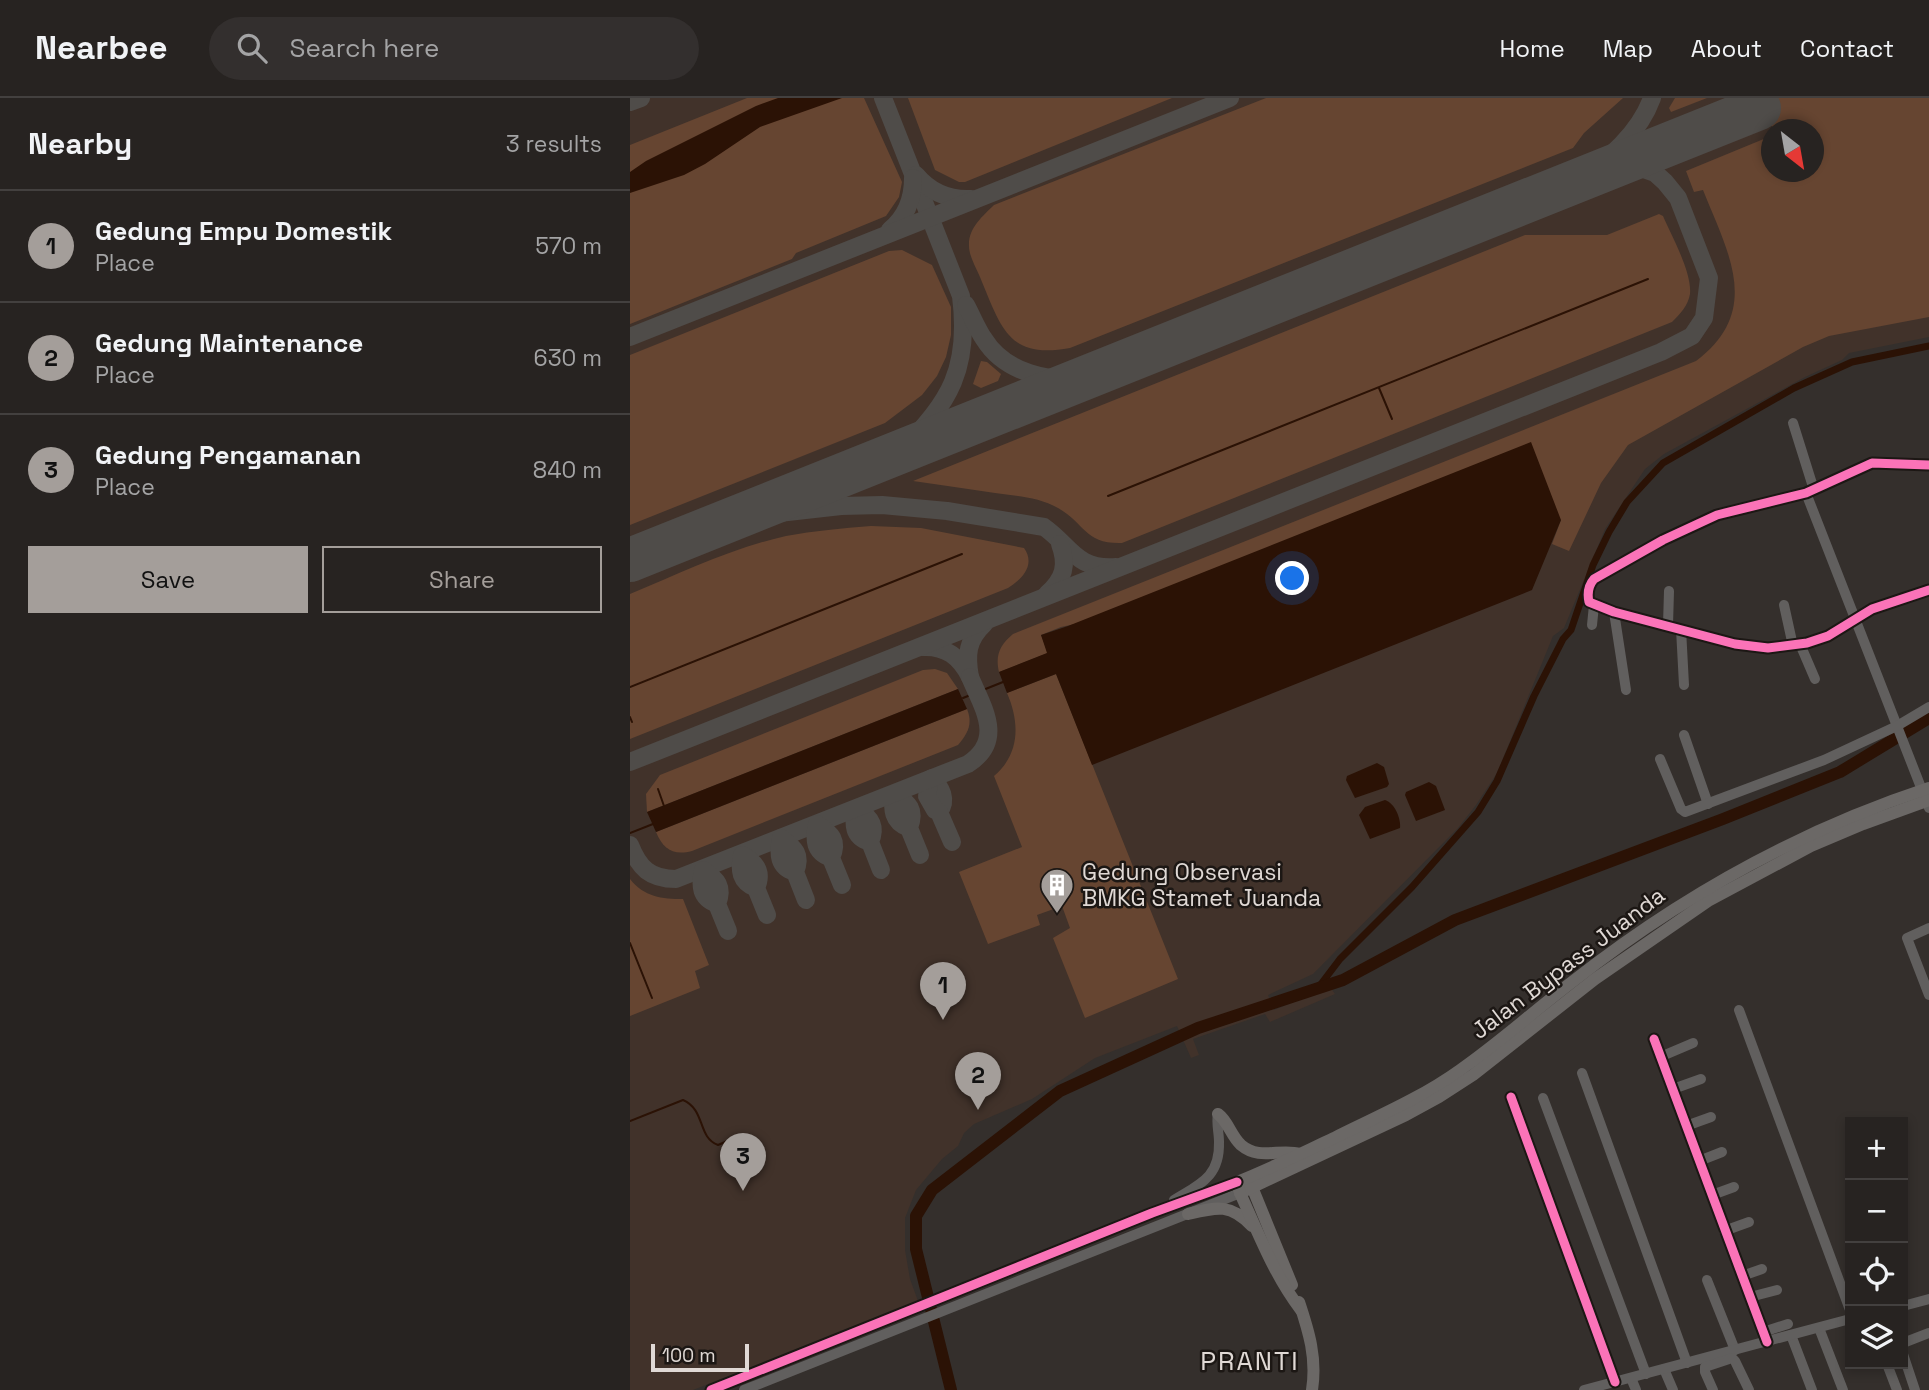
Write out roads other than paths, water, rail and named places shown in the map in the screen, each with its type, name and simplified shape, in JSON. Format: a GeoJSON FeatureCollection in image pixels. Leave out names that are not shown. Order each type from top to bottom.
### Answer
{"type":"FeatureCollection","features":[{"type":"Feature","properties":{"kind":"main road","name":"Jalan Bypass Juanda"},"geometry":{"type":"LineString","coordinates":[[1245,1185],[1406,1115],[1439,1097],[1473,1075],[1595,979],[1773,860],[1800,839],[1867,811],[1927,797]]}},
{"type":"Feature","properties":{"kind":"main road","name":"Jalan Bypass Juanda"},"geometry":{"type":"LineString","coordinates":[[1245,1185],[1409,1101],[1459,1071],[1572,982],[1698,893],[1773,860]]}},
{"type":"Feature","properties":{"kind":"main road"},"geometry":{"type":"LineString","coordinates":[[1218,1114],[1238,1142],[1247,1149],[1266,1154],[1289,1151],[1301,1154]]}},
{"type":"Feature","properties":{"kind":"main road"},"geometry":{"type":"LineString","coordinates":[[1245,1185],[1257,1231],[1289,1295],[1301,1310]]}},
{"type":"Feature","properties":{"kind":"main road"},"geometry":{"type":"LineString","coordinates":[[1245,1185],[1301,1310],[1313,1352],[1312,1390]]}},
{"type":"Feature","properties":{"kind":"main road"},"geometry":{"type":"LineString","coordinates":[[1188,1214],[1215,1208],[1231,1209],[1257,1231]]}},
{"type":"Feature","properties":{"kind":"street"},"geometry":{"type":"LineString","coordinates":[[1793,423],[1810,491],[1856,620],[1927,797]]}},
{"type":"Feature","properties":{"kind":"street"},"geometry":{"type":"LineString","coordinates":[[1929,465],[1872,463],[1810,491],[1717,516],[1663,540],[1592,581],[1588,596],[1589,602],[1614,612],[1750,647],[1797,645],[1828,636],[1887,603],[1929,590]]}},
{"type":"Feature","properties":{"kind":"street"},"geometry":{"type":"LineString","coordinates":[[1668,625],[1669,591]]}},
{"type":"Feature","properties":{"kind":"street"},"geometry":{"type":"LineString","coordinates":[[1592,625],[1594,605]]}},
{"type":"Feature","properties":{"kind":"street"},"geometry":{"type":"LineString","coordinates":[[1784,605],[1797,645],[1815,679]]}},
{"type":"Feature","properties":{"kind":"street"},"geometry":{"type":"LineString","coordinates":[[1614,612],[1626,690]]}},
{"type":"Feature","properties":{"kind":"street"},"geometry":{"type":"LineString","coordinates":[[1681,629],[1685,685]]}},
{"type":"Feature","properties":{"kind":"street"},"geometry":{"type":"LineString","coordinates":[[1660,759],[1682,811],[1788,775],[1898,728],[1929,707]]}},
{"type":"Feature","properties":{"kind":"street"},"geometry":{"type":"LineString","coordinates":[[1684,735],[1708,804]]}},
{"type":"Feature","properties":{"kind":"street"},"geometry":{"type":"LineString","coordinates":[[1929,928],[1907,938],[1929,995]]}},
{"type":"Feature","properties":{"kind":"street"},"geometry":{"type":"LineString","coordinates":[[1739,1010],[1849,1306]]}},
{"type":"Feature","properties":{"kind":"street"},"geometry":{"type":"LineString","coordinates":[[1654,1039],[1765,1337]]}},
{"type":"Feature","properties":{"kind":"street"},"geometry":{"type":"LineString","coordinates":[[1660,1057],[1693,1043]]}},
{"type":"Feature","properties":{"kind":"street"},"geometry":{"type":"LineString","coordinates":[[1582,1073],[1686,1363]]}},
{"type":"Feature","properties":{"kind":"street"},"geometry":{"type":"LineString","coordinates":[[1673,1089],[1701,1079]]}},
{"type":"Feature","properties":{"kind":"street"},"geometry":{"type":"LineString","coordinates":[[1511,1097],[1615,1382]]}},
{"type":"Feature","properties":{"kind":"street"},"geometry":{"type":"LineString","coordinates":[[1543,1098],[1646,1374]]}},
{"type":"Feature","properties":{"kind":"street"},"geometry":{"type":"LineString","coordinates":[[1153,1213],[1201,1185],[1212,1173],[1219,1147],[1218,1114]]}},
{"type":"Feature","properties":{"kind":"street"},"geometry":{"type":"LineString","coordinates":[[1686,1126],[1711,1117]]}},
{"type":"Feature","properties":{"kind":"street"},"geometry":{"type":"LineString","coordinates":[[1699,1161],[1722,1152]]}},
{"type":"Feature","properties":{"kind":"street"},"geometry":{"type":"LineString","coordinates":[[744,1390],[913,1316],[951,1295],[1153,1213],[1245,1185]]}},
{"type":"Feature","properties":{"kind":"street"},"geometry":{"type":"LineString","coordinates":[[711,1390],[913,1316],[955,1307],[1188,1214],[1245,1185]]}},
{"type":"Feature","properties":{"kind":"street"},"geometry":{"type":"LineString","coordinates":[[1712,1195],[1734,1187]]}},
{"type":"Feature","properties":{"kind":"street"},"geometry":{"type":"LineString","coordinates":[[1724,1231],[1749,1222]]}},
{"type":"Feature","properties":{"kind":"street"},"geometry":{"type":"LineString","coordinates":[[1742,1276],[1762,1269]]}},
{"type":"Feature","properties":{"kind":"street"},"geometry":{"type":"LineString","coordinates":[[1707,1280],[1735,1350]]}},
{"type":"Feature","properties":{"kind":"street"},"geometry":{"type":"LineString","coordinates":[[1750,1297],[1777,1290]]}},
{"type":"Feature","properties":{"kind":"street"},"geometry":{"type":"LineString","coordinates":[[1908,1304],[1929,1298]]}},
{"type":"Feature","properties":{"kind":"street"},"geometry":{"type":"LineString","coordinates":[[1765,1337],[1791,1335],[1845,1320]]}},
{"type":"Feature","properties":{"kind":"street"},"geometry":{"type":"LineString","coordinates":[[1713,1390],[1704,1369],[1717,1359],[1788,1324]]}},
{"type":"Feature","properties":{"kind":"street"},"geometry":{"type":"LineString","coordinates":[[1819,1328],[1843,1390]]}},
{"type":"Feature","properties":{"kind":"street"},"geometry":{"type":"LineString","coordinates":[[1908,1341],[1929,1333]]}},
{"type":"Feature","properties":{"kind":"street"},"geometry":{"type":"LineString","coordinates":[[1791,1335],[1812,1390]]}},
{"type":"Feature","properties":{"kind":"street"},"geometry":{"type":"LineString","coordinates":[[1584,1390],[1686,1363],[1732,1358],[1749,1390]]}},
{"type":"Feature","properties":{"kind":"street"},"geometry":{"type":"LineString","coordinates":[[1908,1368],[1916,1390]]}},
{"type":"Feature","properties":{"kind":"street"},"geometry":{"type":"LineString","coordinates":[[1664,1369],[1673,1390]]}},
{"type":"Feature","properties":{"kind":"street"},"geometry":{"type":"LineString","coordinates":[[1889,1369],[1897,1390]]}},
{"type":"Feature","properties":{"kind":"street"},"geometry":{"type":"LineString","coordinates":[[1631,1378],[1636,1390]]}},
{"type":"Feature","properties":{"kind":"waterway"},"geometry":{"type":"LineString","coordinates":[[1108,496],[1648,279]]}},
{"type":"Feature","properties":{"kind":"waterway"},"geometry":{"type":"LineString","coordinates":[[1318,988],[1340,959],[1412,887],[1478,812],[1497,781],[1534,696],[1563,639],[1571,630],[1593,565],[1609,532],[1627,502],[1663,463],[1794,388],[1852,362],[1929,346]]}},
{"type":"Feature","properties":{"kind":"waterway"},"geometry":{"type":"LineString","coordinates":[[1379,388],[1392,419]]}},
{"type":"Feature","properties":{"kind":"waterway"},"geometry":{"type":"LineString","coordinates":[[630,687],[962,554]]}},
{"type":"Feature","properties":{"kind":"waterway"},"geometry":{"type":"LineString","coordinates":[[963,698],[1003,682]]}},
{"type":"Feature","properties":{"kind":"waterway"},"geometry":{"type":"LineString","coordinates":[[630,717],[632,722]]}},
{"type":"Feature","properties":{"kind":"waterway"},"geometry":{"type":"LineString","coordinates":[[951,1390],[916,1249],[916,1216],[932,1190],[1060,1091],[1198,1028],[1343,980],[1455,920],[1840,772],[1929,718]]}},
{"type":"Feature","properties":{"kind":"waterway"},"geometry":{"type":"LineString","coordinates":[[658,789],[664,806]]}},
{"type":"Feature","properties":{"kind":"waterway"},"geometry":{"type":"LineString","coordinates":[[630,833],[653,824]]}},
{"type":"Feature","properties":{"kind":"waterway"},"geometry":{"type":"LineString","coordinates":[[630,943],[652,998]]}},
{"type":"Feature","properties":{"kind":"waterway"},"geometry":{"type":"LineString","coordinates":[[630,1121],[683,1100],[695,1110],[711,1141],[718,1145],[739,1136]]}},
{"type":"Feature","properties":{"kind":"place","name":"Gedung Observasi BMKG Stamet Juanda"},"geometry":{"type":"Point","coordinates":[1057,915]}},
{"type":"Feature","properties":{"kind":"place","name":"Gedung Empu Domestik"},"geometry":{"type":"Point","coordinates":[943,1020]}},
{"type":"Feature","properties":{"kind":"place","name":"Gedung Maintenance"},"geometry":{"type":"Point","coordinates":[978,1110]}},
{"type":"Feature","properties":{"kind":"place","name":"Gedung Pengamanan"},"geometry":{"type":"Point","coordinates":[743,1191]}},
{"type":"Feature","properties":{"kind":"district","name":"PRANTI"},"geometry":{"type":"Point","coordinates":[1250,1361]}}]}
